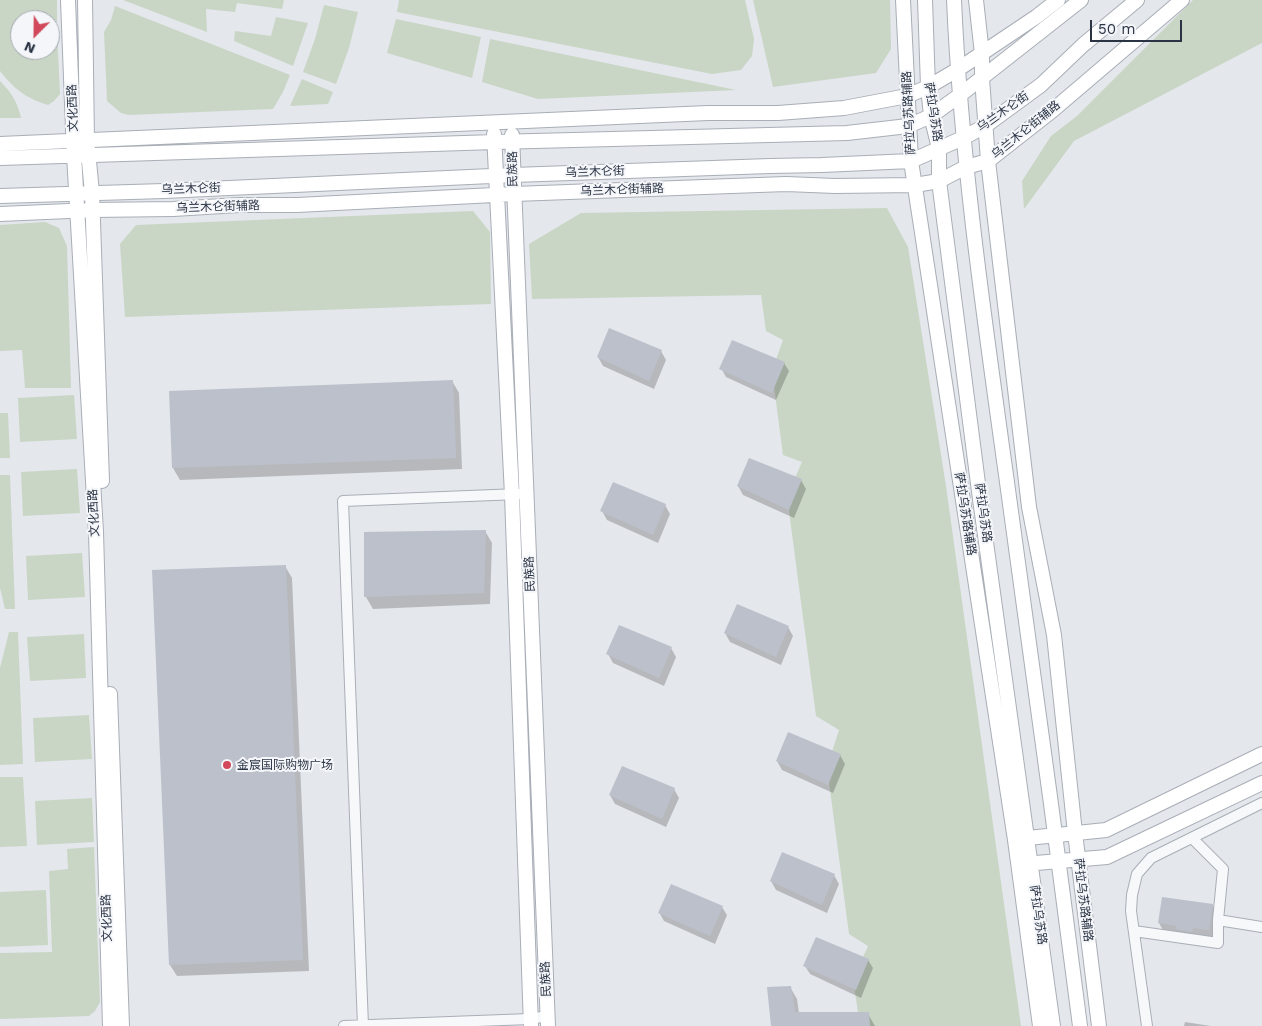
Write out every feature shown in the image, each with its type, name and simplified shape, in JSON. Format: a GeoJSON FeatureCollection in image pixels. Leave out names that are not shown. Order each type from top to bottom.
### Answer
{"type":"FeatureCollection","features":[{"type":"Feature","properties":{"kind":"street","name":"文化西路"},"geometry":{"type":"LineString","coordinates":[[68,0],[78,145]]}},
{"type":"Feature","properties":{"kind":"street","name":"文化西路"},"geometry":{"type":"LineString","coordinates":[[85,0],[76,194],[96,532],[110,1026]]}},
{"type":"Feature","properties":{"kind":"street","name":"萨拉乌苏路辅路"},"geometry":{"type":"LineString","coordinates":[[904,0],[911,161],[1022,839]]}},
{"type":"Feature","properties":{"kind":"street","name":"萨拉乌苏路"},"geometry":{"type":"LineString","coordinates":[[925,0],[928,87],[939,148],[939,181],[982,509],[1025,864],[1053,1026]]}},
{"type":"Feature","properties":{"kind":"street","name":"萨拉乌苏路"},"geometry":{"type":"LineString","coordinates":[[954,0],[957,70],[963,138],[985,326],[1056,835],[1080,1026]]}},
{"type":"Feature","properties":{"kind":"street","name":"萨拉乌苏路辅路"},"geometry":{"type":"LineString","coordinates":[[976,0],[982,54],[988,161],[1029,507],[1054,634],[1074,833],[1100,1026]]}},
{"type":"Feature","properties":{"kind":"street"},"geometry":{"type":"LineString","coordinates":[[0,144],[78,145],[511,122],[708,113],[797,112],[844,108],[907,96],[928,87],[982,54],[1058,0]]}},
{"type":"Feature","properties":{"kind":"street"},"geometry":{"type":"LineString","coordinates":[[0,158],[78,145],[89,154],[847,133],[908,126],[932,116],[1081,0]]}},
{"type":"Feature","properties":{"kind":"street","name":"乌兰木仑街"},"geometry":{"type":"LineString","coordinates":[[0,196],[513,175],[761,166],[822,166],[911,161],[985,126],[1041,85],[1083,45],[1137,0]]}},
{"type":"Feature","properties":{"kind":"street","name":"乌兰木仑街辅路"},"geometry":{"type":"LineString","coordinates":[[0,214],[297,205],[514,194],[786,184],[835,186],[915,185],[939,181],[966,167],[988,161],[1052,110],[1182,0]]}},
{"type":"Feature","properties":{"kind":"street","name":"民族路"},"geometry":{"type":"LineString","coordinates":[[511,122],[548,1021]]}},
{"type":"Feature","properties":{"kind":"street","name":"民族路"},"geometry":{"type":"LineString","coordinates":[[492,123],[495,142],[496,195],[512,495],[531,1022]]}},
{"type":"Feature","properties":{"kind":"street","name":"文化西路"},"geometry":{"type":"LineString","coordinates":[[89,154],[92,193],[122,1026]]}},
{"type":"Feature","properties":{"kind":"street"},"geometry":{"type":"LineString","coordinates":[[363,1026],[343,501],[512,495],[527,492]]}},
{"type":"Feature","properties":{"kind":"street"},"geometry":{"type":"LineString","coordinates":[[1022,839],[1106,830],[1262,754]]}},
{"type":"Feature","properties":{"kind":"street"},"geometry":{"type":"LineString","coordinates":[[1040,1026],[1025,864],[1107,856],[1120,852],[1262,783]]}},
{"type":"Feature","properties":{"kind":"street"},"geometry":{"type":"LineString","coordinates":[[1147,1026],[1131,911],[1132,895],[1137,874],[1151,858],[1262,803]]}},
{"type":"Feature","properties":{"kind":"street"},"geometry":{"type":"LineString","coordinates":[[1134,931],[1218,943],[1218,920],[1223,869],[1192,838]]}},
{"type":"Feature","properties":{"kind":"street"},"geometry":{"type":"LineString","coordinates":[[1218,920],[1262,927]]}},
{"type":"Feature","properties":{"kind":"street"},"geometry":{"type":"LineString","coordinates":[[344,1026],[548,1021]]}},
{"type":"Feature","properties":{"kind":"green space"},"geometry":{"type":"Polygon","coordinates":[[[0,0],[57,0],[57,10],[10,10],[10,60],[58,60],[60,94],[48,105],[21,92],[0,71],[0,0]]]}},
{"type":"Feature","properties":{"kind":"green space"},"geometry":{"type":"Polygon","coordinates":[[[123,0],[284,0],[282,9],[237,3],[235,12],[206,9],[207,32],[123,0]]]}},
{"type":"Feature","properties":{"kind":"green space"},"geometry":{"type":"Polygon","coordinates":[[[399,0],[745,0],[754,39],[752,56],[741,70],[712,74],[397,12],[399,0]]]}},
{"type":"Feature","properties":{"kind":"green space"},"geometry":{"type":"Polygon","coordinates":[[[753,0],[890,0],[891,49],[876,73],[773,87],[753,0]]]}},
{"type":"Feature","properties":{"kind":"green space"},"geometry":{"type":"Polygon","coordinates":[[[1193,0],[1262,0],[1262,43],[1074,141],[1024,209],[1022,181],[1051,136],[1077,116],[1193,0]]]}},
{"type":"Feature","properties":{"kind":"green space"},"geometry":{"type":"Polygon","coordinates":[[[324,5],[358,12],[349,48],[336,84],[303,72],[315,39],[324,5]]]}},
{"type":"Feature","properties":{"kind":"green space"},"geometry":{"type":"Polygon","coordinates":[[[115,6],[290,75],[283,92],[273,109],[129,115],[121,113],[107,101],[104,32],[111,20],[115,6]]]}},
{"type":"Feature","properties":{"kind":"green space"},"geometry":{"type":"Polygon","coordinates":[[[276,17],[308,23],[293,66],[234,41],[235,31],[271,36],[276,17]]]}},
{"type":"Feature","properties":{"kind":"green space"},"geometry":{"type":"Polygon","coordinates":[[[396,19],[481,37],[472,78],[387,53],[396,19]]]}},
{"type":"Feature","properties":{"kind":"green space"},"geometry":{"type":"Polygon","coordinates":[[[490,39],[736,90],[538,99],[482,82],[490,39]]]}},
{"type":"Feature","properties":{"kind":"green space"},"geometry":{"type":"Polygon","coordinates":[[[302,79],[333,92],[328,104],[290,106],[302,79]]]}},
{"type":"Feature","properties":{"kind":"green space"},"geometry":{"type":"Polygon","coordinates":[[[0,81],[14,98],[21,118],[0,118],[0,81]]]}},
{"type":"Feature","properties":{"kind":"green space"},"geometry":{"type":"Polygon","coordinates":[[[887,208],[908,247],[946,486],[1021,1026],[860,1026],[853,979],[868,946],[849,934],[827,767],[839,730],[816,716],[787,496],[802,462],[783,455],[772,371],[783,340],[766,331],[761,295],[532,299],[529,244],[581,213],[887,208]]]}},
{"type":"Feature","properties":{"kind":"green space"},"geometry":{"type":"Polygon","coordinates":[[[473,211],[490,232],[491,304],[125,317],[120,244],[136,225],[473,211]]]}},
{"type":"Feature","properties":{"kind":"green space"},"geometry":{"type":"Polygon","coordinates":[[[45,222],[59,228],[67,246],[71,388],[25,388],[22,350],[0,351],[0,225],[45,222]]]}},
{"type":"Feature","properties":{"kind":"green space"},"geometry":{"type":"Polygon","coordinates":[[[74,395],[77,439],[20,442],[18,398],[74,395]]]}},
{"type":"Feature","properties":{"kind":"green space"},"geometry":{"type":"Polygon","coordinates":[[[0,413],[8,413],[10,458],[0,458],[0,413]]]}},
{"type":"Feature","properties":{"kind":"green space"},"geometry":{"type":"Polygon","coordinates":[[[77,469],[80,513],[23,516],[21,472],[77,469]]]}},
{"type":"Feature","properties":{"kind":"green space"},"geometry":{"type":"Polygon","coordinates":[[[0,475],[10,475],[15,609],[5,609],[0,588],[0,475]]]}},
{"type":"Feature","properties":{"kind":"green space"},"geometry":{"type":"Polygon","coordinates":[[[82,553],[85,597],[28,600],[26,556],[82,553]]]}},
{"type":"Feature","properties":{"kind":"green space"},"geometry":{"type":"Polygon","coordinates":[[[9,632],[18,632],[23,764],[0,765],[0,668],[9,632]]]}},
{"type":"Feature","properties":{"kind":"green space"},"geometry":{"type":"Polygon","coordinates":[[[84,634],[86,678],[30,681],[27,637],[84,634]]]}},
{"type":"Feature","properties":{"kind":"green space"},"geometry":{"type":"Polygon","coordinates":[[[89,715],[92,759],[35,762],[33,718],[89,715]]]}},
{"type":"Feature","properties":{"kind":"green space"},"geometry":{"type":"Polygon","coordinates":[[[0,777],[23,777],[27,846],[0,847],[0,777]]]}},
{"type":"Feature","properties":{"kind":"green space"},"geometry":{"type":"Polygon","coordinates":[[[92,798],[94,842],[37,845],[35,801],[92,798]]]}},
{"type":"Feature","properties":{"kind":"green space"},"geometry":{"type":"Polygon","coordinates":[[[94,847],[100,1002],[95,1011],[89,1016],[0,1019],[0,953],[52,952],[49,871],[68,869],[67,849],[94,847]]]}},
{"type":"Feature","properties":{"kind":"green space"},"geometry":{"type":"Polygon","coordinates":[[[46,890],[48,945],[0,947],[0,892],[46,890]]]}},
{"type":"Feature","properties":{"kind":"building"},"geometry":{"type":"Polygon","coordinates":[[[609,328],[662,350],[649,381],[597,357],[609,328]]]}},
{"type":"Feature","properties":{"kind":"building"},"geometry":{"type":"Polygon","coordinates":[[[732,340],[785,362],[772,393],[719,369],[732,340]]]}},
{"type":"Feature","properties":{"kind":"building"},"geometry":{"type":"Polygon","coordinates":[[[453,380],[456,458],[172,468],[169,391],[453,380]]]}},
{"type":"Feature","properties":{"kind":"building"},"geometry":{"type":"Polygon","coordinates":[[[749,458],[802,479],[789,510],[737,486],[749,458]]]}},
{"type":"Feature","properties":{"kind":"building"},"geometry":{"type":"Polygon","coordinates":[[[613,482],[666,504],[653,535],[600,511],[613,482]]]}},
{"type":"Feature","properties":{"kind":"building"},"geometry":{"type":"Polygon","coordinates":[[[486,530],[484,593],[364,597],[364,532],[486,530]]]}},
{"type":"Feature","properties":{"kind":"building","name":"金宸国际购物广场"},"geometry":{"type":"Polygon","coordinates":[[[286,565],[303,960],[169,965],[152,570],[286,565]]]}},
{"type":"Feature","properties":{"kind":"building"},"geometry":{"type":"Polygon","coordinates":[[[737,604],[789,626],[776,657],[724,633],[737,604]]]}},
{"type":"Feature","properties":{"kind":"building"},"geometry":{"type":"Polygon","coordinates":[[[619,625],[672,647],[659,678],[606,654],[619,625]]]}},
{"type":"Feature","properties":{"kind":"building"},"geometry":{"type":"Polygon","coordinates":[[[788,732],[841,754],[828,785],[776,761],[788,732]]]}},
{"type":"Feature","properties":{"kind":"building"},"geometry":{"type":"Polygon","coordinates":[[[622,766],[675,788],[662,819],[609,795],[622,766]]]}},
{"type":"Feature","properties":{"kind":"building"},"geometry":{"type":"Polygon","coordinates":[[[782,852],[835,874],[822,905],[770,881],[782,852]]]}},
{"type":"Feature","properties":{"kind":"building"},"geometry":{"type":"Polygon","coordinates":[[[671,884],[723,906],[710,936],[658,913],[671,884]]]}},
{"type":"Feature","properties":{"kind":"building"},"geometry":{"type":"Polygon","coordinates":[[[1162,897],[1213,904],[1209,930],[1193,928],[1192,932],[1176,929],[1177,926],[1158,923],[1162,897]]]}},
{"type":"Feature","properties":{"kind":"building"},"geometry":{"type":"Polygon","coordinates":[[[816,937],[869,959],[856,990],[803,966],[816,937]]]}},
{"type":"Feature","properties":{"kind":"building"},"geometry":{"type":"Polygon","coordinates":[[[791,986],[795,1012],[869,1012],[870,1026],[771,1026],[767,987],[791,986]]]}},
{"type":"Feature","properties":{"kind":"place","name":"金宸国际购物广场"},"geometry":{"type":"Point","coordinates":[227,765]}}]}
